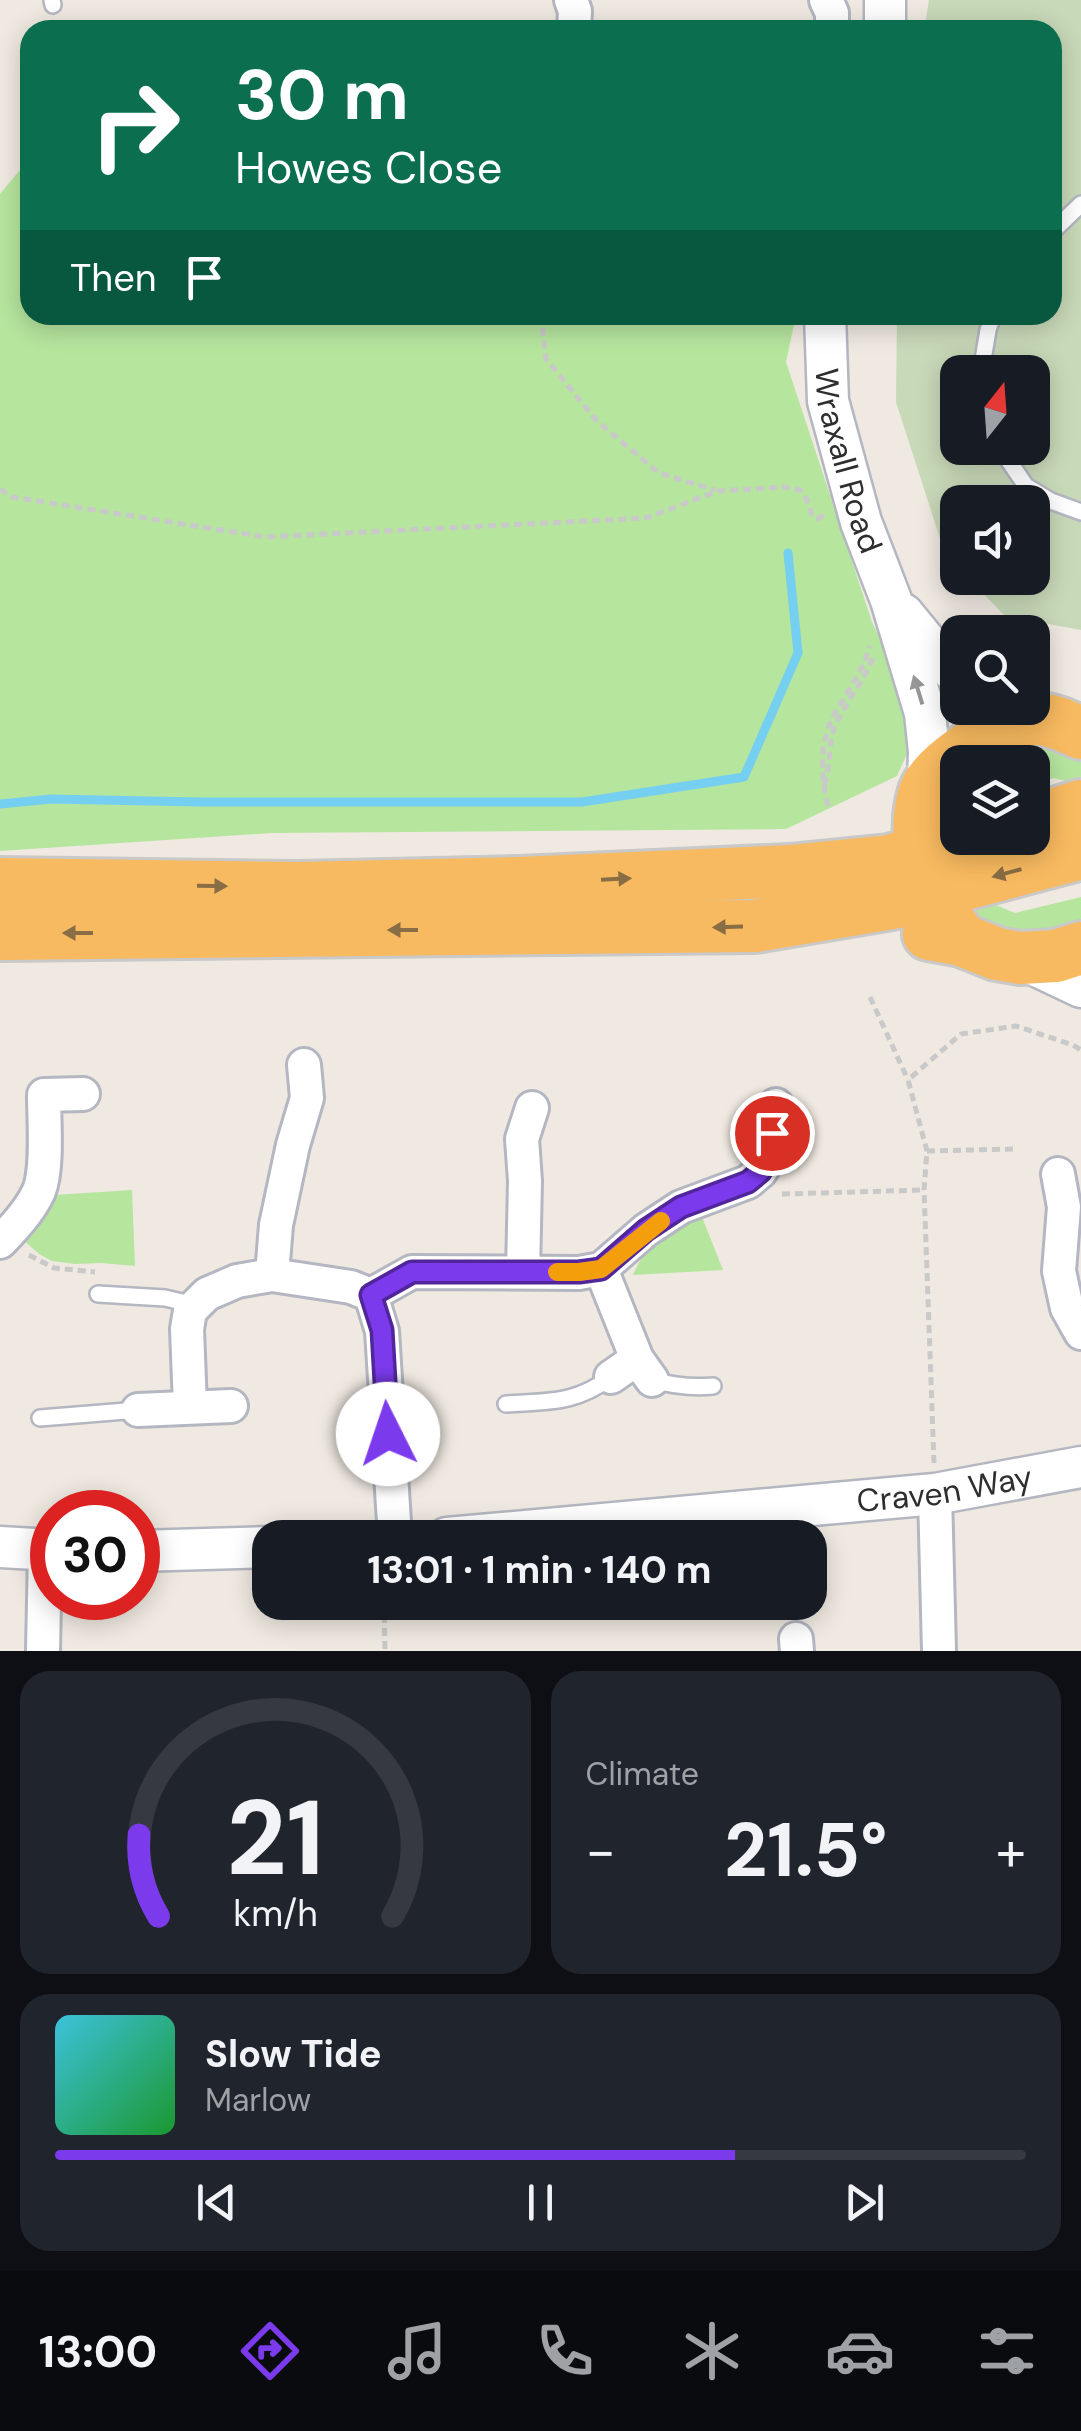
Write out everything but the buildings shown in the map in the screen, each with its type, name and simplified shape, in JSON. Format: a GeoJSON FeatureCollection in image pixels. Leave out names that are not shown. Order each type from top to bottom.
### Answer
{"type":"FeatureCollection","features":[{"type":"Feature","properties":{"kind":"highway"},"geometry":{"type":"LineString","coordinates":[[790,870],[823,845],[858,834],[925,790],[976,742],[1018,725]]}},
{"type":"Feature","properties":{"kind":"highway"},"geometry":{"type":"LineString","coordinates":[[925,790],[920,825],[928,875],[962,940]]}},
{"type":"Feature","properties":{"kind":"highway"},"geometry":{"type":"LineString","coordinates":[[1050,815],[1081,806]]}},
{"type":"Feature","properties":{"kind":"highway"},"geometry":{"type":"LineString","coordinates":[[0,884],[298,888],[518,883],[790,870],[890,861],[928,875],[968,883],[1081,852]]}},
{"type":"Feature","properties":{"kind":"highway"},"geometry":{"type":"LineString","coordinates":[[0,934],[755,926],[824,916],[928,875],[954,855]]}},
{"type":"Feature","properties":{"kind":"highway"},"geometry":{"type":"LineString","coordinates":[[824,916],[962,940],[1020,958],[1056,956],[1081,948]]}},
{"type":"Feature","properties":{"kind":"street","name":"Wraxall Road"},"geometry":{"type":"LineString","coordinates":[[825,325],[828,400],[884,610],[925,713],[929,752],[925,790]]}},
{"type":"Feature","properties":{"kind":"street","name":"Wraxall Road"},"geometry":{"type":"LineString","coordinates":[[884,610],[940,659]]}},
{"type":"Feature","properties":{"kind":"street"},"geometry":{"type":"LineString","coordinates":[[1020,958],[1081,987]]}},
{"type":"Feature","properties":{"kind":"street"},"geometry":{"type":"LineString","coordinates":[[272,1275],[276,1225],[306,1098],[304,1064]]}},
{"type":"Feature","properties":{"kind":"street"},"geometry":{"type":"LineString","coordinates":[[3,1239],[40,1190],[44,1095],[83,1094]]}},
{"type":"Feature","properties":{"kind":"street"},"geometry":{"type":"LineString","coordinates":[[371,1295],[412,1272],[601,1269],[646,1230],[681,1207],[748,1182],[760,1172],[767,1161],[776,1105]]}},
{"type":"Feature","properties":{"kind":"street"},"geometry":{"type":"LineString","coordinates":[[523,1272],[522,1140],[532,1108]]}},
{"type":"Feature","properties":{"kind":"street"},"geometry":{"type":"LineString","coordinates":[[1058,1174],[1064,1208],[1060,1271],[1067,1308],[1081,1333]]}},
{"type":"Feature","properties":{"kind":"street"},"geometry":{"type":"LineString","coordinates":[[601,1269],[634,1372]]}},
{"type":"Feature","properties":{"kind":"street"},"geometry":{"type":"LineString","coordinates":[[190,1407],[187,1329],[190,1311],[208,1294],[237,1282],[272,1275],[352,1287],[371,1295],[382,1330],[394,1520]]}},
{"type":"Feature","properties":{"kind":"street"},"geometry":{"type":"LineString","coordinates":[[138,1410],[231,1406]]}},
{"type":"Feature","properties":{"kind":"street","name":"Craven Way"},"geometry":{"type":"LineString","coordinates":[[647,1520],[936,1494],[1081,1467]]}},
{"type":"Feature","properties":{"kind":"street"},"geometry":{"type":"LineString","coordinates":[[936,1494],[939,1651]]}},
{"type":"Feature","properties":{"kind":"street"},"geometry":{"type":"LineString","coordinates":[[0,1547],[30,1549]]}},
{"type":"Feature","properties":{"kind":"street"},"geometry":{"type":"LineString","coordinates":[[160,1550],[252,1548]]}},
{"type":"Feature","properties":{"kind":"street"},"geometry":{"type":"LineString","coordinates":[[43,1651],[45,1620]]}},
{"type":"Feature","properties":{"kind":"lane"},"geometry":{"type":"LineString","coordinates":[[1062,222],[1081,204]]}},
{"type":"Feature","properties":{"kind":"lane"},"geometry":{"type":"LineString","coordinates":[[984,355],[990,325]]}},
{"type":"Feature","properties":{"kind":"lane"},"geometry":{"type":"LineString","coordinates":[[1012,465],[1026,486],[1081,512]]}},
{"type":"Feature","properties":{"kind":"lane"},"geometry":{"type":"LineString","coordinates":[[98,1294],[164,1298],[194,1305]]}},
{"type":"Feature","properties":{"kind":"lane"},"geometry":{"type":"LineString","coordinates":[[506,1404],[578,1397],[634,1372],[674,1386],[713,1386]]}},
{"type":"Feature","properties":{"kind":"lane"},"geometry":{"type":"LineString","coordinates":[[40,1418],[138,1410]]}},
{"type":"Feature","properties":{"kind":"path"},"geometry":{"type":"LineString","coordinates":[[542,325],[546,359],[597,421],[658,473],[718,491]]}},
{"type":"Feature","properties":{"kind":"path"},"geometry":{"type":"LineString","coordinates":[[0,490],[12,497],[265,537],[646,518],[718,491],[784,487],[800,490],[817,519],[822,516],[826,484],[849,480]]}},
{"type":"Feature","properties":{"kind":"path"},"geometry":{"type":"LineString","coordinates":[[828,806],[821,761],[828,728],[862,669],[884,610]]}},
{"type":"Feature","properties":{"kind":"path"},"geometry":{"type":"LineString","coordinates":[[870,997],[908,1080],[927,1151],[924,1190],[936,1494]]}},
{"type":"Feature","properties":{"kind":"path"},"geometry":{"type":"LineString","coordinates":[[908,1080],[961,1034],[1016,1026],[1081,1050]]}},
{"type":"Feature","properties":{"kind":"path"},"geometry":{"type":"LineString","coordinates":[[927,1151],[1014,1149]]}},
{"type":"Feature","properties":{"kind":"path"},"geometry":{"type":"LineString","coordinates":[[748,1182],[777,1194],[924,1190]]}},
{"type":"Feature","properties":{"kind":"path"},"geometry":{"type":"LineString","coordinates":[[3,1239],[54,1268],[105,1273]]}},
{"type":"Feature","properties":{"kind":"path"},"geometry":{"type":"LineString","coordinates":[[384,1620],[385,1651]]}},
{"type":"Feature","properties":{"kind":"green space"},"geometry":{"type":"Polygon","coordinates":[[[929,0],[1081,0],[1081,630],[1050,624],[1050,615],[1004,615],[985,595],[1050,595],[1050,485],[940,485],[940,538],[896,402],[897,325],[1062,325],[1062,20],[926,20],[929,0]]]}},
{"type":"Feature","properties":{"kind":"green space"},"geometry":{"type":"Polygon","coordinates":[[[20,170],[20,325],[794,325],[786,362],[872,622],[909,699],[912,743],[897,776],[786,829],[272,833],[0,851],[0,194],[20,170]]]}},
{"type":"Feature","properties":{"kind":"green space"},"geometry":{"type":"Polygon","coordinates":[[[1050,747],[1081,761],[1081,785],[1050,779],[1050,747]]]}},
{"type":"Feature","properties":{"kind":"green space"},"geometry":{"type":"Polygon","coordinates":[[[1081,897],[1081,932],[1003,937],[967,911],[991,903],[1015,913],[1081,897]]]}},
{"type":"Feature","properties":{"kind":"green space"},"geometry":{"type":"Polygon","coordinates":[[[132,1190],[135,1266],[52,1261],[22,1239],[54,1195],[132,1190]]]}},
{"type":"Feature","properties":{"kind":"green space"},"geometry":{"type":"Polygon","coordinates":[[[702,1217],[723,1270],[633,1275],[652,1246],[702,1217]]]}},
{"type":"Feature","properties":{"kind":"waterway"},"geometry":{"type":"LineString","coordinates":[[0,804],[51,799],[582,802],[744,777],[798,653],[788,553]]}},
{"type":"Feature","properties":{"kind":"slow traffic"},"geometry":{"type":"LineString","coordinates":[[557,1272],[601,1269],[661,1221]]}},
{"type":"Feature","properties":{"kind":"route"},"geometry":{"type":"LineString","coordinates":[[388,1434],[382,1330],[371,1295],[412,1272],[601,1269],[646,1230],[681,1207],[748,1182],[767,1161],[772,1133]]}}]}
